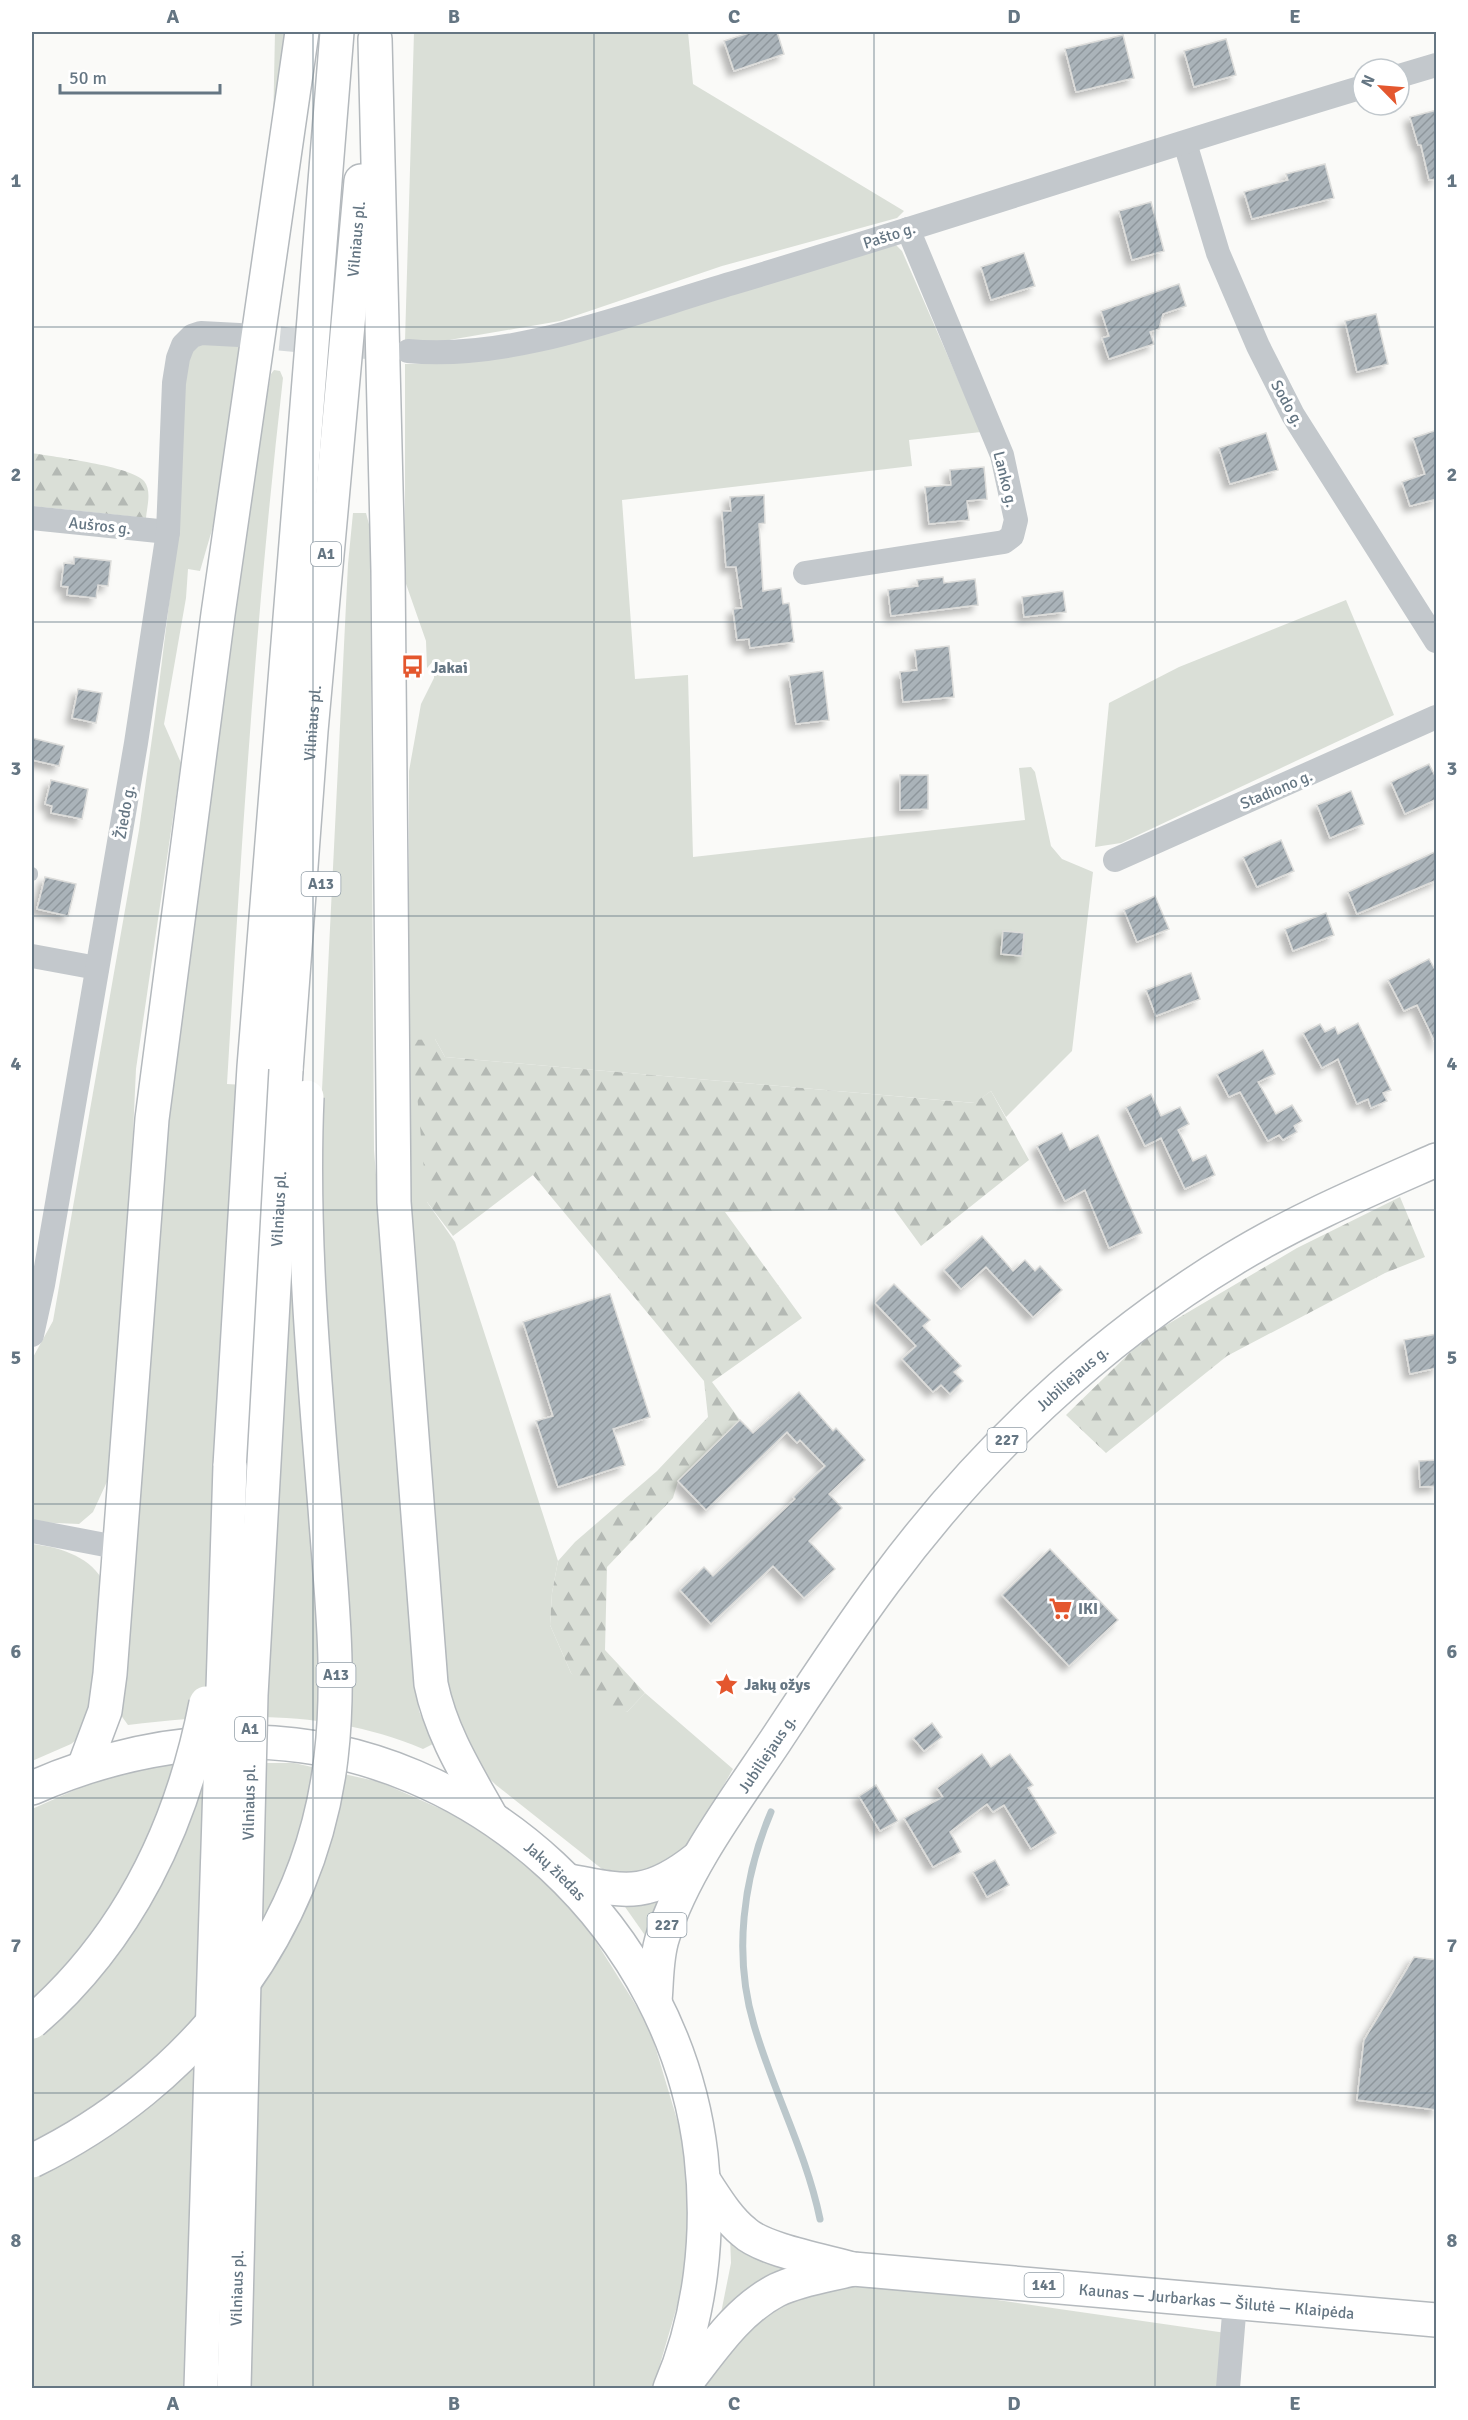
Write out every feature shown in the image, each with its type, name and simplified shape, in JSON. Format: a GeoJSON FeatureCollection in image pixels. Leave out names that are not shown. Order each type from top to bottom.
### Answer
{"type":"FeatureCollection","features":[{"type":"Feature","properties":{"kind":"main road"},"geometry":{"type":"LineString","coordinates":[[84,1767],[105,1711],[120,1548],[152,1119],[218,614],[302,32]]}},
{"type":"Feature","properties":{"kind":"main road","name":"Vilniaus pl."},"geometry":{"type":"LineString","coordinates":[[201,2388],[230,1466],[254,1067],[337,32]]}},
{"type":"Feature","properties":{"kind":"main road"},"geometry":{"type":"LineString","coordinates":[[376,35],[388,570],[394,1202],[431,1684],[437,1713],[449,1741],[491,1817]]}},
{"type":"Feature","properties":{"kind":"main road","name":"Vilniaus pl."},"geometry":{"type":"LineString","coordinates":[[234,2388],[251,1695],[297,1069],[340,392],[376,35]]}},
{"type":"Feature","properties":{"kind":"main road","name":"A13"},"geometry":{"type":"LineString","coordinates":[[32,2161],[87,2132],[149,2087],[178,2062],[228,2005],[265,1949],[288,1906],[303,1871],[322,1808],[335,1722],[336,1645],[304,1225],[297,1069]]}},
{"type":"Feature","properties":{"kind":"main road","name":"Jubiliejaus g."},"geometry":{"type":"LineString","coordinates":[[701,1855],[832,1655],[885,1580],[962,1487],[1024,1422],[1121,1337],[1233,1259],[1301,1222],[1437,1160]]}},
{"type":"Feature","properties":{"kind":"main road"},"geometry":{"type":"LineString","coordinates":[[32,2022],[70,1986],[117,1927],[157,1861],[186,1789],[207,1701],[230,1466]]}},
{"type":"Feature","properties":{"kind":"main road","name":"Jakų žiedas"},"geometry":{"type":"LineString","coordinates":[[32,1788],[84,1767],[148,1750],[198,1743],[253,1742],[297,1746],[368,1761],[446,1791],[491,1817],[526,1842],[569,1881],[605,1922],[633,1961],[655,2001],[673,2041],[688,2086],[698,2134],[704,2181],[704,2226],[698,2291],[686,2344],[670,2388]]}},
{"type":"Feature","properties":{"kind":"main road","name":"227"},"geometry":{"type":"LineString","coordinates":[[569,1881],[636,1891],[662,1883],[701,1855]]}},
{"type":"Feature","properties":{"kind":"main road","name":"227"},"geometry":{"type":"LineString","coordinates":[[655,2001],[662,1937],[676,1902],[701,1855]]}},
{"type":"Feature","properties":{"kind":"main road","name":"141"},"geometry":{"type":"LineString","coordinates":[[704,2181],[725,2213],[745,2234],[766,2245],[853,2269]]}},
{"type":"Feature","properties":{"kind":"main road","name":"141"},"geometry":{"type":"LineString","coordinates":[[682,2388],[741,2316],[758,2301],[779,2289],[853,2269]]}},
{"type":"Feature","properties":{"kind":"main road","name":"Kaunas — Jurbarkas — Šilutė — Klaipėda"},"geometry":{"type":"LineString","coordinates":[[853,2269],[1437,2320]]}},
{"type":"Feature","properties":{"kind":"street"},"geometry":{"type":"LineString","coordinates":[[1411,73],[1437,65]]}},
{"type":"Feature","properties":{"kind":"street","name":"Pašto g."},"geometry":{"type":"LineString","coordinates":[[408,351],[468,352],[542,339],[908,229],[1351,91]]}},
{"type":"Feature","properties":{"kind":"street","name":"Sodo g."},"geometry":{"type":"LineString","coordinates":[[1185,143],[1218,253],[1258,346],[1293,415],[1437,641]]}},
{"type":"Feature","properties":{"kind":"street","name":"Lanko g."},"geometry":{"type":"LineString","coordinates":[[805,573],[1004,542],[1012,536],[1016,520],[1002,455],[908,229]]}},
{"type":"Feature","properties":{"kind":"street","name":"Žiedo g."},"geometry":{"type":"LineString","coordinates":[[32,1335],[97,968],[168,532],[174,383],[178,358],[183,345],[192,336],[201,333],[239,335]]}},
{"type":"Feature","properties":{"kind":"street","name":"Aušros g."},"geometry":{"type":"LineString","coordinates":[[32,518],[168,532]]}},
{"type":"Feature","properties":{"kind":"street","name":"Stadiono g."},"geometry":{"type":"LineString","coordinates":[[1115,860],[1437,717]]}},
{"type":"Feature","properties":{"kind":"street"},"geometry":{"type":"LineString","coordinates":[[32,956],[97,968]]}},
{"type":"Feature","properties":{"kind":"street"},"geometry":{"type":"LineString","coordinates":[[32,1531],[120,1548]]}},
{"type":"Feature","properties":{"kind":"street"},"geometry":{"type":"LineString","coordinates":[[1228,2388],[1235,2302]]}},
{"type":"Feature","properties":{"kind":"lane"},"geometry":{"type":"LineString","coordinates":[[388,570],[401,619]]}},
{"type":"Feature","properties":{"kind":"lane"},"geometry":{"type":"LineString","coordinates":[[389,762],[402,702]]}},
{"type":"Feature","properties":{"kind":"green space"},"geometry":{"type":"Polygon","coordinates":[[[275,32],[286,32],[273,129],[275,32]]]}},
{"type":"Feature","properties":{"kind":"green space"},"geometry":{"type":"Polygon","coordinates":[[[414,32],[688,32],[693,84],[904,211],[897,218],[722,266],[560,321],[426,344],[405,341],[414,32]]]}},
{"type":"Feature","properties":{"kind":"green space"},"geometry":{"type":"Polygon","coordinates":[[[896,245],[902,251],[981,432],[909,440],[912,466],[622,500],[635,679],[688,675],[693,857],[1025,820],[1019,768],[1031,767],[1035,772],[1051,846],[1062,859],[1093,872],[1072,1051],[1006,1117],[991,1091],[975,1103],[445,1057],[435,1039],[427,1202],[455,1242],[558,1561],[552,1593],[550,1625],[571,1673],[627,1712],[645,1693],[733,1769],[690,1842],[670,1866],[654,1874],[639,1876],[617,1874],[602,1869],[496,1785],[470,1760],[451,1726],[401,1127],[401,1025],[409,1020],[409,771],[421,704],[434,678],[434,660],[427,668],[426,641],[405,581],[405,364],[476,362],[896,245]]]}},
{"type":"Feature","properties":{"kind":"green space"},"geometry":{"type":"Polygon","coordinates":[[[202,342],[243,345],[216,516],[200,571],[188,569],[186,598],[164,724],[181,763],[136,1069],[124,1329],[111,1473],[93,1512],[79,1524],[32,1522],[32,1359],[53,1321],[139,830],[179,523],[185,370],[192,350],[202,342]]]}},
{"type":"Feature","properties":{"kind":"green space"},"geometry":{"type":"Polygon","coordinates":[[[274,370],[280,371],[283,378],[257,642],[227,1084],[322,1090],[348,564],[353,513],[366,513],[370,528],[374,1150],[419,1711],[433,1744],[423,1749],[388,1736],[315,1721],[240,1717],[128,1725],[120,1714],[175,1040],[234,570],[271,374],[274,370]]]}},
{"type":"Feature","properties":{"kind":"green space"},"geometry":{"type":"Polygon","coordinates":[[[32,453],[109,467],[136,476],[144,481],[148,489],[146,518],[32,506],[32,453]]]}},
{"type":"Feature","properties":{"kind":"green space"},"geometry":{"type":"Polygon","coordinates":[[[1346,600],[1394,715],[1121,843],[1095,847],[1109,703],[1179,667],[1346,600]]]}},
{"type":"Feature","properties":{"kind":"green space"},"geometry":{"type":"Polygon","coordinates":[[[435,1039],[445,1057],[974,1103],[991,1091],[1029,1160],[921,1246],[894,1209],[725,1212],[802,1318],[712,1382],[740,1420],[678,1481],[673,1498],[607,1567],[605,1650],[645,1693],[627,1712],[596,1699],[571,1673],[550,1625],[552,1593],[558,1561],[575,1542],[657,1471],[708,1417],[704,1381],[533,1175],[453,1236],[427,1202],[412,1040],[435,1039]]]}},
{"type":"Feature","properties":{"kind":"green space"},"geometry":{"type":"Polygon","coordinates":[[[1400,1197],[1425,1257],[1385,1273],[1227,1356],[1106,1453],[1066,1415],[1146,1337],[1297,1248],[1400,1197]]]}},
{"type":"Feature","properties":{"kind":"green space"},"geometry":{"type":"Polygon","coordinates":[[[32,1544],[52,1547],[80,1558],[102,1579],[90,1729],[71,1744],[32,1761],[32,1544]]]}},
{"type":"Feature","properties":{"kind":"green space"},"geometry":{"type":"Polygon","coordinates":[[[157,1763],[294,1763],[380,1782],[459,1817],[509,1850],[548,1885],[585,1924],[649,2026],[685,2146],[693,2234],[680,2296],[653,2388],[32,2388],[32,1809],[95,1781],[157,1763]]]}},
{"type":"Feature","properties":{"kind":"green space"},"geometry":{"type":"Polygon","coordinates":[[[669,1891],[649,1941],[623,1904],[669,1891]]]}},
{"type":"Feature","properties":{"kind":"green space"},"geometry":{"type":"Polygon","coordinates":[[[730,2236],[809,2267],[719,2323],[731,2263],[730,2236]]]}},
{"type":"Feature","properties":{"kind":"green space"},"geometry":{"type":"Polygon","coordinates":[[[894,2285],[1226,2333],[1222,2388],[698,2388],[741,2326],[818,2286],[894,2285]]]}},
{"type":"Feature","properties":{"kind":"building"},"geometry":{"type":"Polygon","coordinates":[[[752,32],[777,32],[784,54],[734,71],[724,41],[752,32]]]}},
{"type":"Feature","properties":{"kind":"building"},"geometry":{"type":"Polygon","coordinates":[[[1123,35],[1134,78],[1076,92],[1065,49],[1123,35]]]}},
{"type":"Feature","properties":{"kind":"building"},"geometry":{"type":"Polygon","coordinates":[[[1226,39],[1236,75],[1194,87],[1184,51],[1226,39]]]}},
{"type":"Feature","properties":{"kind":"building"},"geometry":{"type":"Polygon","coordinates":[[[1437,110],[1437,179],[1429,180],[1421,145],[1418,145],[1411,117],[1437,110]]]}},
{"type":"Feature","properties":{"kind":"building"},"geometry":{"type":"Polygon","coordinates":[[[1325,164],[1334,198],[1252,219],[1244,192],[1288,180],[1286,174],[1325,164]]]}},
{"type":"Feature","properties":{"kind":"building"},"geometry":{"type":"Polygon","coordinates":[[[1151,202],[1164,251],[1132,260],[1119,211],[1151,202]]]}},
{"type":"Feature","properties":{"kind":"building"},"geometry":{"type":"Polygon","coordinates":[[[1024,253],[1035,286],[991,300],[981,267],[1024,253]]]}},
{"type":"Feature","properties":{"kind":"building"},"geometry":{"type":"Polygon","coordinates":[[[1179,284],[1186,306],[1163,314],[1159,329],[1150,332],[1154,344],[1109,359],[1102,338],[1109,336],[1101,311],[1179,284]]]}},
{"type":"Feature","properties":{"kind":"building"},"geometry":{"type":"Polygon","coordinates":[[[1376,314],[1388,364],[1357,372],[1345,321],[1376,314]]]}},
{"type":"Feature","properties":{"kind":"building"},"geometry":{"type":"Polygon","coordinates":[[[1437,430],[1437,499],[1410,506],[1402,482],[1425,474],[1413,438],[1437,430]]]}},
{"type":"Feature","properties":{"kind":"building"},"geometry":{"type":"Polygon","coordinates":[[[1266,433],[1278,470],[1230,484],[1219,448],[1266,433]]]}},
{"type":"Feature","properties":{"kind":"building"},"geometry":{"type":"Polygon","coordinates":[[[984,467],[987,499],[967,501],[969,520],[929,524],[925,487],[951,485],[950,470],[984,467]]]}},
{"type":"Feature","properties":{"kind":"building"},"geometry":{"type":"Polygon","coordinates":[[[764,495],[765,523],[759,524],[763,591],[781,588],[783,604],[789,603],[794,642],[750,648],[749,639],[737,640],[733,609],[742,608],[736,567],[726,567],[722,511],[731,511],[730,497],[764,495]]]}},
{"type":"Feature","properties":{"kind":"building"},"geometry":{"type":"Polygon","coordinates":[[[74,557],[111,561],[108,586],[98,585],[96,598],[67,595],[68,587],[61,586],[64,563],[74,564],[74,557]]]}},
{"type":"Feature","properties":{"kind":"building"},"geometry":{"type":"Polygon","coordinates":[[[943,577],[944,583],[975,579],[978,605],[891,616],[888,590],[918,586],[917,580],[943,577]]]}},
{"type":"Feature","properties":{"kind":"building"},"geometry":{"type":"Polygon","coordinates":[[[1063,591],[1066,612],[1024,617],[1022,597],[1063,591]]]}},
{"type":"Feature","properties":{"kind":"building"},"geometry":{"type":"Polygon","coordinates":[[[949,646],[954,697],[903,702],[900,672],[917,670],[915,650],[949,646]]]}},
{"type":"Feature","properties":{"kind":"building"},"geometry":{"type":"Polygon","coordinates":[[[823,671],[829,720],[796,724],[789,676],[823,671]]]}},
{"type":"Feature","properties":{"kind":"building"},"geometry":{"type":"Polygon","coordinates":[[[78,689],[102,693],[96,723],[72,718],[78,689]]]}},
{"type":"Feature","properties":{"kind":"building"},"geometry":{"type":"Polygon","coordinates":[[[32,738],[64,746],[59,766],[32,760],[32,738]]]}},
{"type":"Feature","properties":{"kind":"building"},"geometry":{"type":"Polygon","coordinates":[[[1429,764],[1437,780],[1437,799],[1405,814],[1391,782],[1429,764]]]}},
{"type":"Feature","properties":{"kind":"building"},"geometry":{"type":"Polygon","coordinates":[[[900,775],[928,775],[928,809],[900,810],[900,775]]]}},
{"type":"Feature","properties":{"kind":"building"},"geometry":{"type":"Polygon","coordinates":[[[51,780],[88,789],[82,819],[51,813],[52,806],[45,804],[51,780]]]}},
{"type":"Feature","properties":{"kind":"building"},"geometry":{"type":"Polygon","coordinates":[[[1351,791],[1364,824],[1330,838],[1317,805],[1351,791]]]}},
{"type":"Feature","properties":{"kind":"building"},"geometry":{"type":"Polygon","coordinates":[[[1281,840],[1294,871],[1257,887],[1243,857],[1281,840]]]}},
{"type":"Feature","properties":{"kind":"building"},"geometry":{"type":"Polygon","coordinates":[[[1437,851],[1437,880],[1357,914],[1348,892],[1437,851]]]}},
{"type":"Feature","properties":{"kind":"building"},"geometry":{"type":"Polygon","coordinates":[[[45,877],[76,884],[68,916],[37,909],[45,877]]]}},
{"type":"Feature","properties":{"kind":"building"},"geometry":{"type":"Polygon","coordinates":[[[1155,896],[1169,929],[1137,942],[1124,910],[1155,896]]]}},
{"type":"Feature","properties":{"kind":"building"},"geometry":{"type":"Polygon","coordinates":[[[1326,913],[1334,935],[1293,951],[1285,929],[1326,913]]]}},
{"type":"Feature","properties":{"kind":"building"},"geometry":{"type":"Polygon","coordinates":[[[1003,931],[1024,933],[1022,956],[1001,954],[1003,931]]]}},
{"type":"Feature","properties":{"kind":"building"},"geometry":{"type":"Polygon","coordinates":[[[1429,959],[1437,973],[1437,1046],[1417,1005],[1404,1011],[1388,980],[1429,959]]]}},
{"type":"Feature","properties":{"kind":"building"},"geometry":{"type":"Polygon","coordinates":[[[1191,973],[1200,999],[1156,1016],[1146,990],[1191,973]]]}},
{"type":"Feature","properties":{"kind":"building"},"geometry":{"type":"Polygon","coordinates":[[[1358,1023],[1391,1090],[1383,1093],[1387,1101],[1371,1108],[1368,1099],[1357,1104],[1338,1059],[1322,1068],[1303,1033],[1320,1024],[1325,1032],[1335,1027],[1338,1034],[1358,1023]]]}},
{"type":"Feature","properties":{"kind":"building"},"geometry":{"type":"Polygon","coordinates":[[[1263,1050],[1275,1074],[1258,1082],[1276,1114],[1292,1105],[1302,1121],[1294,1126],[1297,1132],[1283,1140],[1279,1135],[1268,1141],[1240,1092],[1229,1097],[1217,1074],[1263,1050]]]}},
{"type":"Feature","properties":{"kind":"building"},"geometry":{"type":"Polygon","coordinates":[[[1151,1094],[1161,1116],[1180,1107],[1189,1124],[1178,1130],[1193,1161],[1206,1155],[1215,1175],[1185,1189],[1161,1138],[1145,1146],[1126,1107],[1151,1094]]]}},
{"type":"Feature","properties":{"kind":"building"},"geometry":{"type":"Polygon","coordinates":[[[1062,1133],[1070,1150],[1098,1135],[1142,1233],[1109,1248],[1085,1190],[1065,1201],[1037,1146],[1062,1133]]]}},
{"type":"Feature","properties":{"kind":"building"},"geometry":{"type":"Polygon","coordinates":[[[982,1236],[1013,1271],[1025,1260],[1035,1271],[1040,1266],[1062,1290],[1033,1317],[986,1267],[961,1289],[944,1270],[982,1236]]]}},
{"type":"Feature","properties":{"kind":"building"},"geometry":{"type":"Polygon","coordinates":[[[894,1284],[930,1320],[923,1326],[961,1366],[954,1372],[963,1381],[950,1394],[941,1385],[933,1392],[902,1359],[916,1346],[875,1303],[894,1284]]]}},
{"type":"Feature","properties":{"kind":"building"},"geometry":{"type":"Polygon","coordinates":[[[610,1294],[650,1417],[613,1429],[625,1465],[558,1487],[536,1421],[553,1416],[523,1322],[610,1294]]]}},
{"type":"Feature","properties":{"kind":"building"},"geometry":{"type":"Polygon","coordinates":[[[1437,1334],[1437,1368],[1410,1374],[1404,1340],[1437,1334]]]}},
{"type":"Feature","properties":{"kind":"building"},"geometry":{"type":"Polygon","coordinates":[[[799,1392],[833,1431],[836,1428],[865,1460],[829,1494],[842,1508],[809,1541],[835,1569],[804,1598],[773,1566],[711,1624],[680,1590],[704,1567],[713,1576],[795,1499],[793,1497],[825,1466],[800,1440],[797,1443],[787,1432],[706,1510],[678,1481],[740,1420],[753,1433],[799,1392]]]}},
{"type":"Feature","properties":{"kind":"building"},"geometry":{"type":"Polygon","coordinates":[[[1437,1460],[1437,1486],[1420,1487],[1419,1461],[1437,1460]]]}},
{"type":"Feature","properties":{"kind":"building","name":"IKI"},"geometry":{"type":"Polygon","coordinates":[[[1050,1549],[1118,1620],[1069,1666],[1002,1595],[1050,1549]]]}},
{"type":"Feature","properties":{"kind":"building"},"geometry":{"type":"Polygon","coordinates":[[[932,1723],[942,1737],[924,1751],[913,1738],[932,1723]]]}},
{"type":"Feature","properties":{"kind":"building"},"geometry":{"type":"Polygon","coordinates":[[[982,1754],[991,1767],[1010,1754],[1033,1785],[1028,1788],[1056,1833],[1031,1849],[1004,1805],[993,1812],[987,1804],[950,1832],[961,1852],[933,1867],[904,1818],[943,1797],[937,1788],[982,1754]]]}},
{"type":"Feature","properties":{"kind":"building"},"geometry":{"type":"Polygon","coordinates":[[[876,1785],[898,1821],[880,1831],[859,1796],[876,1785]]]}},
{"type":"Feature","properties":{"kind":"building"},"geometry":{"type":"Polygon","coordinates":[[[995,1860],[1009,1885],[987,1897],[973,1872],[995,1860]]]}},
{"type":"Feature","properties":{"kind":"building"},"geometry":{"type":"Polygon","coordinates":[[[1414,1957],[1437,1960],[1437,2110],[1357,2100],[1364,2040],[1414,1957]]]}},
{"type":"Feature","properties":{"kind":"waterway"},"geometry":{"type":"LineString","coordinates":[[771,1812],[761,1837],[748,1890],[744,1917],[744,1971],[754,2025],[798,2146],[820,2219]]}},
{"type":"Feature","properties":{"kind":"tunnel"},"geometry":{"type":"LineString","coordinates":[[244,335],[397,350]]}},
{"type":"Feature","properties":{"kind":"place","name":"Jakai"},"geometry":{"type":"Point","coordinates":[413,667]}},
{"type":"Feature","properties":{"kind":"place","name":"IKI"},"geometry":{"type":"Point","coordinates":[1060,1608]}},
{"type":"Feature","properties":{"kind":"place","name":"Jakų ožys"},"geometry":{"type":"Point","coordinates":[726,1684]}}]}
